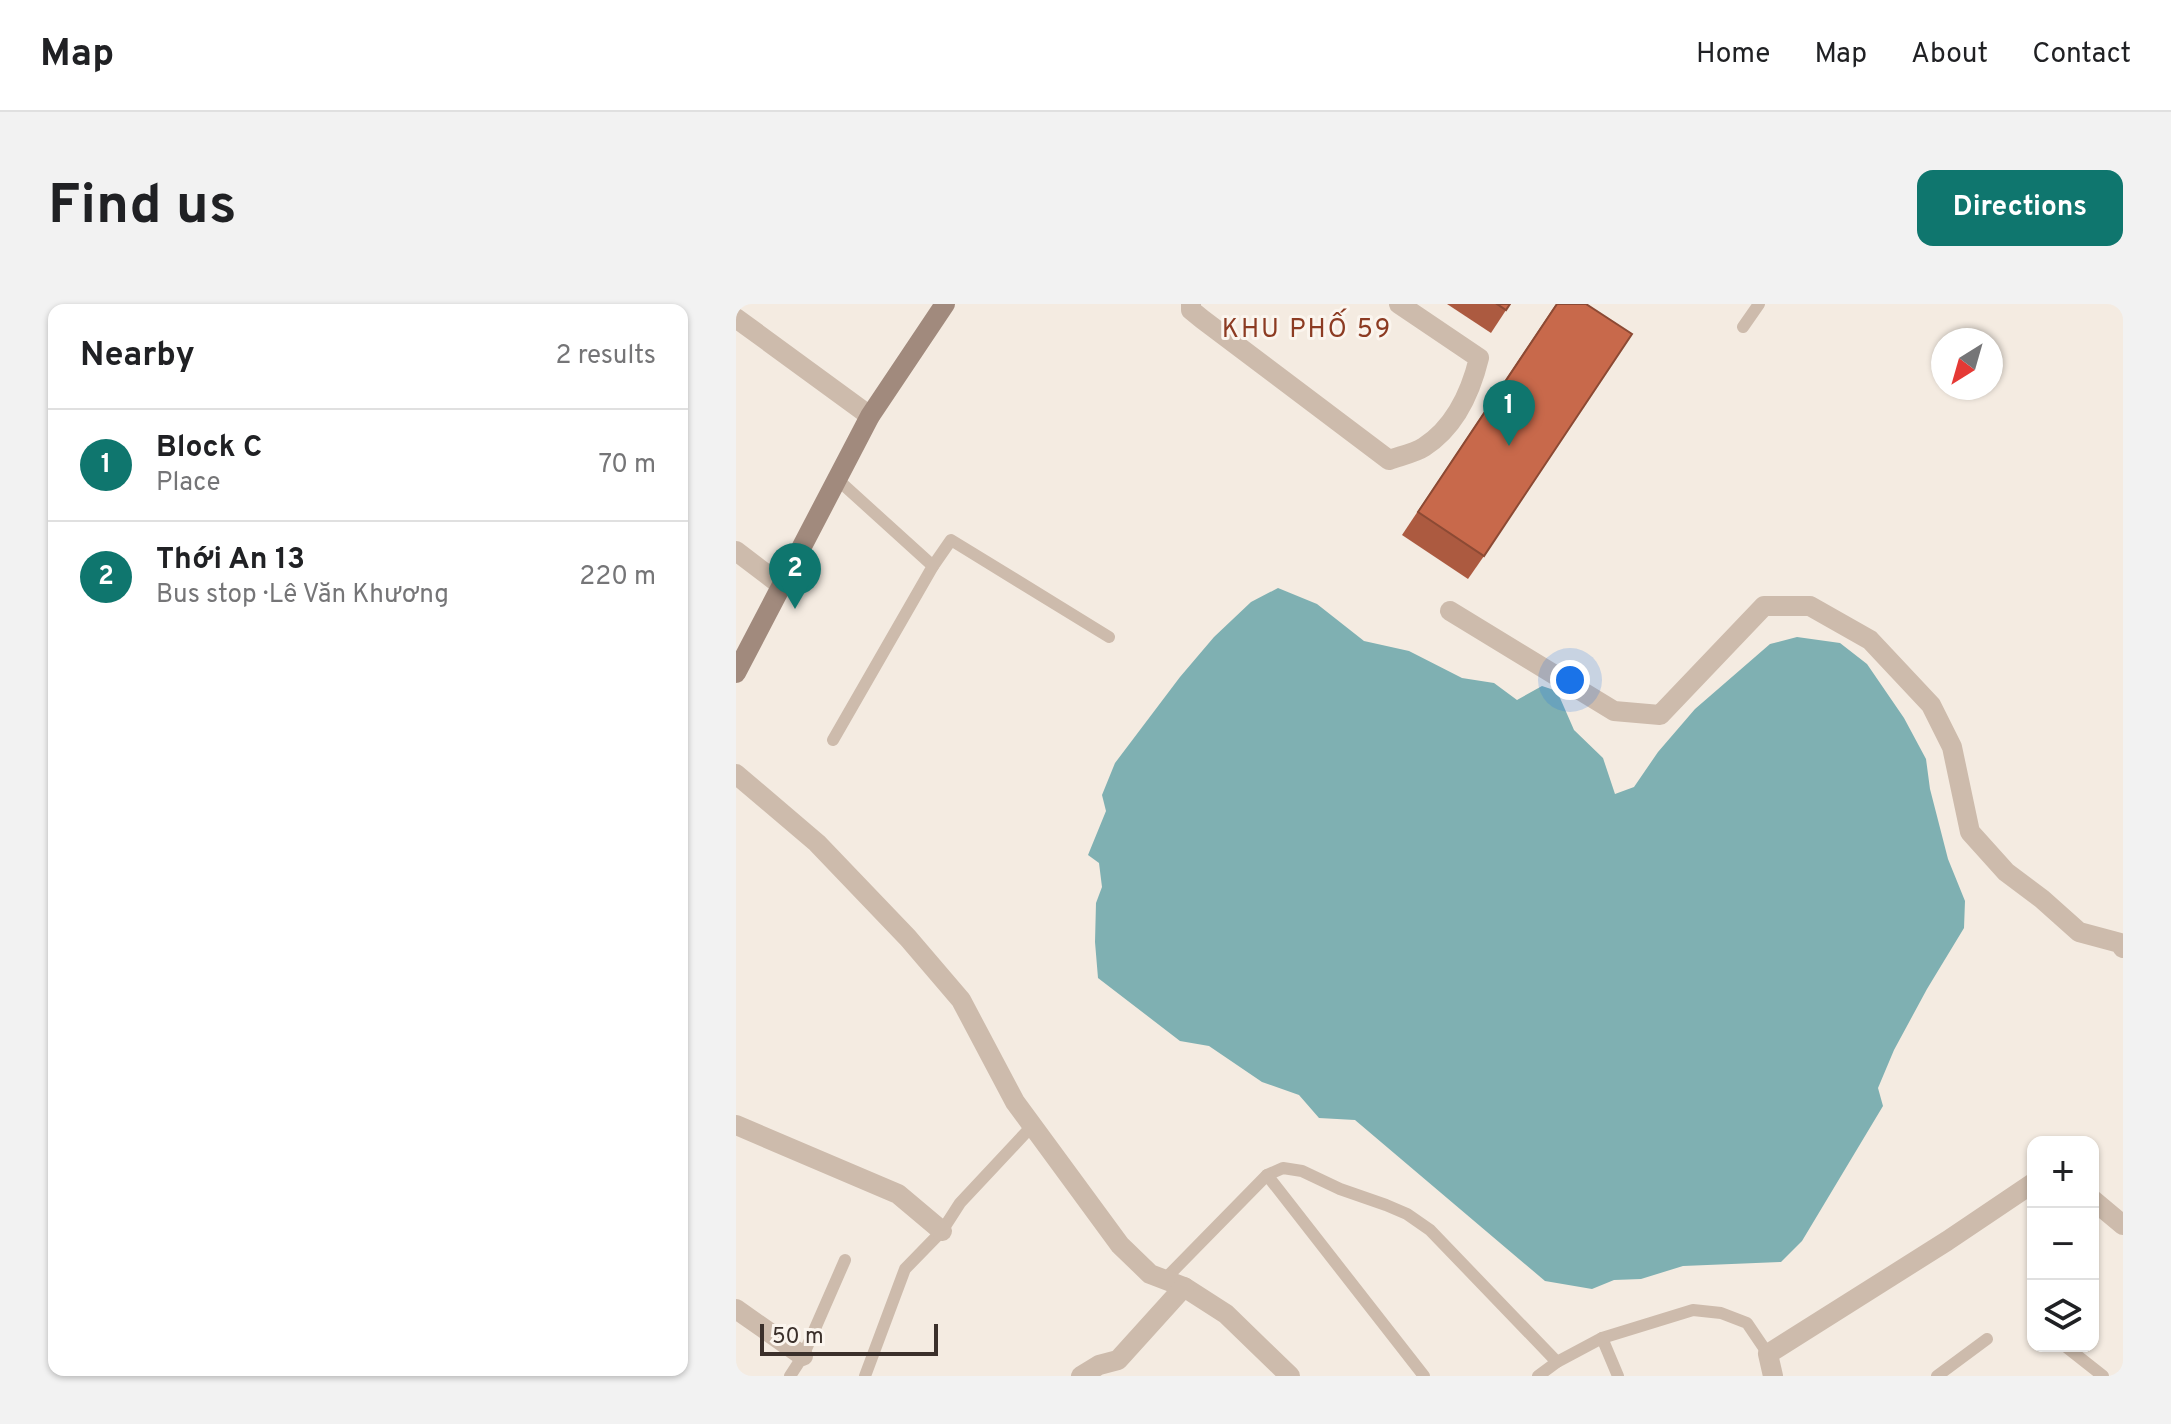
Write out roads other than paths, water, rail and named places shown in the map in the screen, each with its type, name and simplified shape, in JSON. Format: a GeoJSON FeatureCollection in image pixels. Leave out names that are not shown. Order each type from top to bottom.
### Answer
{"type":"FeatureCollection","features":[{"type":"Feature","properties":{"kind":"main road"},"geometry":{"type":"LineString","coordinates":[[736,673],[870,416],[945,304]]}},
{"type":"Feature","properties":{"kind":"street"},"geometry":{"type":"LineString","coordinates":[[1191,304],[1191,310],[1202,319],[1389,460],[1424,447],[1454,420],[1474,379],[1479,358],[1399,304]]}},
{"type":"Feature","properties":{"kind":"street"},"geometry":{"type":"LineString","coordinates":[[736,318],[870,416]]}},
{"type":"Feature","properties":{"kind":"street"},"geometry":{"type":"LineString","coordinates":[[736,551],[782,586]]}},
{"type":"Feature","properties":{"kind":"street"},"geometry":{"type":"LineString","coordinates":[[1450,611],[1614,711],[1660,715],[1764,606],[1810,606],[1870,640],[1931,705],[1952,747],[1970,832],[2006,872],[2079,932],[2120,943],[2123,948]]}},
{"type":"Feature","properties":{"kind":"street"},"geometry":{"type":"LineString","coordinates":[[736,774],[817,843],[908,938],[961,1000],[1015,1102],[1120,1245],[1150,1274],[1174,1283],[1226,1314],[1290,1376]]}},
{"type":"Feature","properties":{"kind":"street"},"geometry":{"type":"LineString","coordinates":[[736,1125],[898,1194],[942,1231]]}},
{"type":"Feature","properties":{"kind":"street"},"geometry":{"type":"LineString","coordinates":[[1773,1376],[1768,1354],[2027,1187]]}},
{"type":"Feature","properties":{"kind":"street"},"geometry":{"type":"LineString","coordinates":[[2099,1205],[2123,1225]]}},
{"type":"Feature","properties":{"kind":"street"},"geometry":{"type":"LineString","coordinates":[[1096,1372],[1118,1360],[1174,1283]]}},
{"type":"Feature","properties":{"kind":"street"},"geometry":{"type":"LineString","coordinates":[[736,1309],[803,1356]]}},
{"type":"Feature","properties":{"kind":"lane"},"geometry":{"type":"LineString","coordinates":[[1743,327],[1759,304]]}},
{"type":"Feature","properties":{"kind":"lane"},"geometry":{"type":"LineString","coordinates":[[837,479],[933,566]]}},
{"type":"Feature","properties":{"kind":"lane"},"geometry":{"type":"LineString","coordinates":[[833,740],[951,540],[1109,637]]}},
{"type":"Feature","properties":{"kind":"lane"},"geometry":{"type":"LineString","coordinates":[[865,1376],[905,1269],[942,1231],[960,1203],[1032,1126]]}},
{"type":"Feature","properties":{"kind":"lane"},"geometry":{"type":"LineString","coordinates":[[1174,1283],[1267,1175],[1283,1168],[1302,1171],[1407,1214],[1430,1230],[1557,1362]]}},
{"type":"Feature","properties":{"kind":"lane"},"geometry":{"type":"LineString","coordinates":[[1267,1175],[1424,1376]]}},
{"type":"Feature","properties":{"kind":"lane"},"geometry":{"type":"LineString","coordinates":[[790,1376],[803,1356],[845,1260]]}},
{"type":"Feature","properties":{"kind":"lane"},"geometry":{"type":"LineString","coordinates":[[1538,1376],[1602,1338],[1693,1310],[1721,1313],[1747,1323],[1768,1354]]}},
{"type":"Feature","properties":{"kind":"lane"},"geometry":{"type":"LineString","coordinates":[[1602,1338],[1618,1376]]}},
{"type":"Feature","properties":{"kind":"lane"},"geometry":{"type":"LineString","coordinates":[[1937,1376],[1987,1339]]}},
{"type":"Feature","properties":{"kind":"lane"},"geometry":{"type":"LineString","coordinates":[[2073,1352],[2103,1376]]}},
{"type":"Feature","properties":{"kind":"water"},"geometry":{"type":"Polygon","coordinates":[[[1278,588],[1317,604],[1364,641],[1409,651],[1462,678],[1494,683],[1517,700],[1542,686],[1557,691],[1574,730],[1603,758],[1615,794],[1634,787],[1658,752],[1695,709],[1770,644],[1797,637],[1840,643],[1867,664],[1904,718],[1926,759],[1930,789],[1948,859],[1965,901],[1964,928],[1894,1050],[1878,1088],[1883,1106],[1802,1241],[1781,1262],[1683,1266],[1641,1279],[1614,1280],[1592,1289],[1545,1281],[1355,1120],[1319,1118],[1299,1095],[1262,1082],[1209,1046],[1180,1041],[1098,978],[1096,903],[1102,887],[1099,863],[1088,855],[1106,811],[1102,795],[1115,763],[1214,637],[1251,602],[1278,588]]]}},
{"type":"Feature","properties":{"kind":"place","name":"Block C"},"geometry":{"type":"Point","coordinates":[1509,446]}},
{"type":"Feature","properties":{"kind":"place","name":"Thới An 13"},"geometry":{"type":"Point","coordinates":[795,609]}},
{"type":"Feature","properties":{"kind":"district","name":"KHU PHỐ 59"},"geometry":{"type":"Point","coordinates":[1307,328]}}]}
